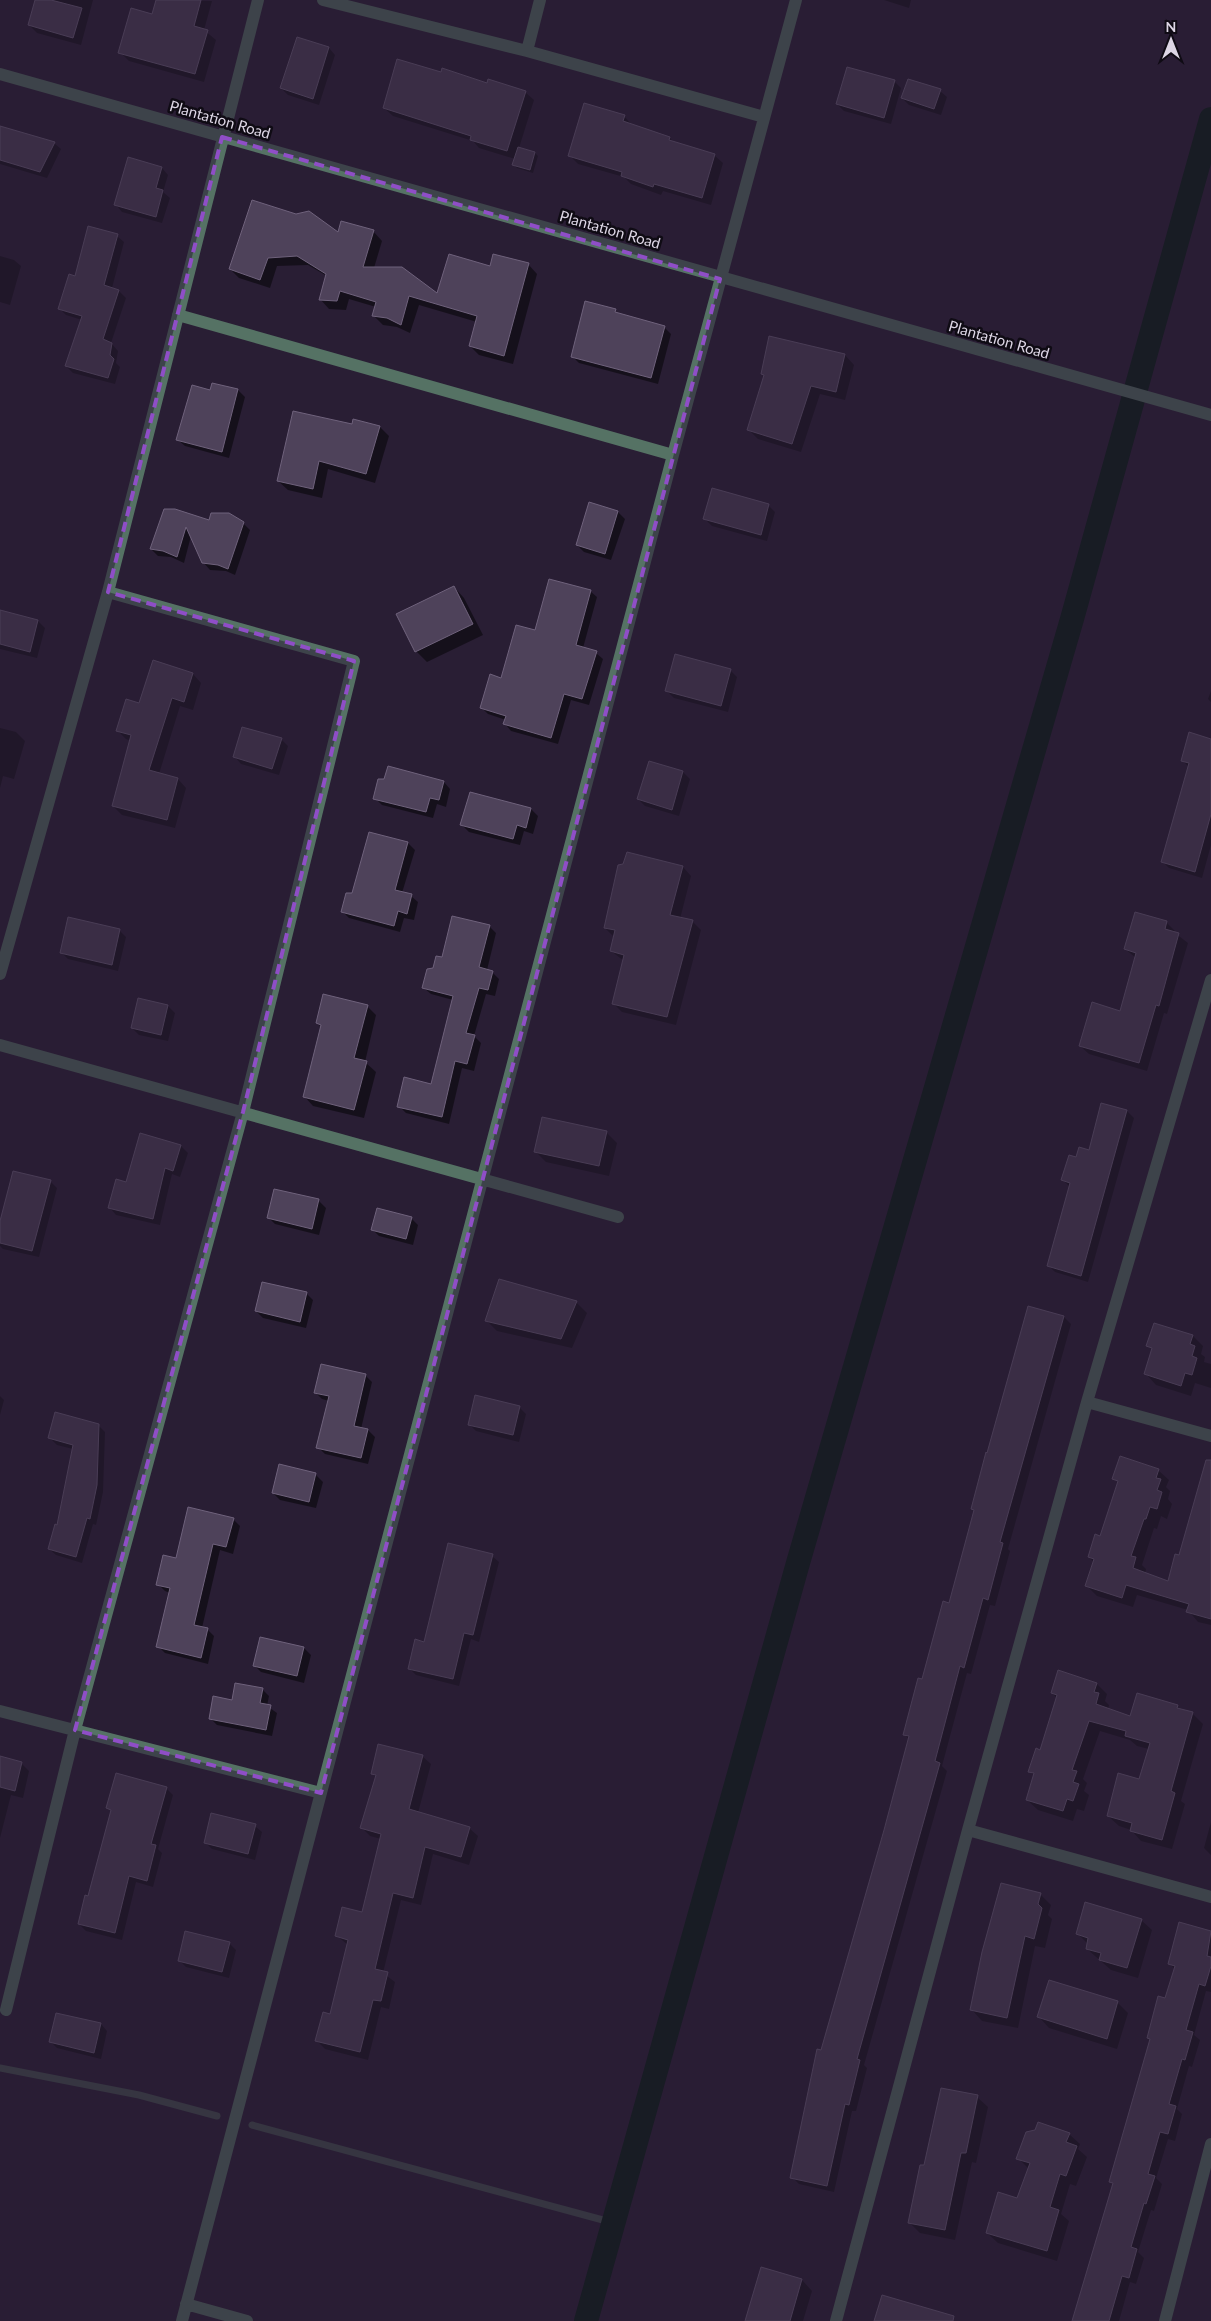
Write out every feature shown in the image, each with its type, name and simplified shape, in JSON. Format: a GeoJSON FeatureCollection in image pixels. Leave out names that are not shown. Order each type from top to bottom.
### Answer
{"type":"FeatureCollection","features":[{"type":"Feature","properties":{"kind":"street"},"geometry":{"type":"LineString","coordinates":[[0,974],[108,592],[258,0]]}},
{"type":"Feature","properties":{"kind":"street"},"geometry":{"type":"LineString","coordinates":[[323,0],[527,51],[764,117]]}},
{"type":"Feature","properties":{"kind":"street"},"geometry":{"type":"LineString","coordinates":[[527,51],[540,0]]}},
{"type":"Feature","properties":{"kind":"street"},"geometry":{"type":"LineString","coordinates":[[182,2321],[673,455],[796,0]]}},
{"type":"Feature","properties":{"kind":"street","name":"Plantation Road"},"geometry":{"type":"LineString","coordinates":[[0,74],[720,279],[1211,416]]}},
{"type":"Feature","properties":{"kind":"street"},"geometry":{"type":"LineString","coordinates":[[178,315],[673,455]]}},
{"type":"Feature","properties":{"kind":"street"},"geometry":{"type":"LineString","coordinates":[[6,2010],[75,1730],[243,1112],[354,661],[108,592]]}},
{"type":"Feature","properties":{"kind":"street"},"geometry":{"type":"LineString","coordinates":[[836,2321],[968,1830],[1087,1402],[1207,1007],[1211,980]]}},
{"type":"Feature","properties":{"kind":"street"},"geometry":{"type":"LineString","coordinates":[[0,1044],[618,1217]]}},
{"type":"Feature","properties":{"kind":"street"},"geometry":{"type":"LineString","coordinates":[[1087,1402],[1211,1436]]}},
{"type":"Feature","properties":{"kind":"street"},"geometry":{"type":"LineString","coordinates":[[0,1710],[322,1793]]}},
{"type":"Feature","properties":{"kind":"street"},"geometry":{"type":"LineString","coordinates":[[968,1830],[1211,1897]]}},
{"type":"Feature","properties":{"kind":"street"},"geometry":{"type":"LineString","coordinates":[[1165,2321],[1211,2144]]}},
{"type":"Feature","properties":{"kind":"street"},"geometry":{"type":"LineString","coordinates":[[186,2304],[247,2321]]}},
{"type":"Feature","properties":{"kind":"highlighted area"},"geometry":{"type":"Polygon","coordinates":[[[222,137],[720,279],[321,1793],[75,1730],[243,1112],[354,661],[108,592],[222,137]]]}},
{"type":"Feature","properties":{"kind":"building"},"geometry":{"type":"Polygon","coordinates":[[[35,0],[51,0],[82,8],[73,38],[28,25],[35,0]]]}},
{"type":"Feature","properties":{"kind":"building"},"geometry":{"type":"Polygon","coordinates":[[[156,0],[201,0],[194,26],[208,30],[195,74],[118,53],[131,8],[152,14],[156,0]]]}},
{"type":"Feature","properties":{"kind":"building"},"geometry":{"type":"Polygon","coordinates":[[[297,37],[329,47],[313,99],[280,88],[297,37]]]}},
{"type":"Feature","properties":{"kind":"building"},"geometry":{"type":"Polygon","coordinates":[[[397,59],[441,72],[442,68],[487,83],[488,79],[526,91],[507,151],[470,140],[471,136],[383,108],[397,59]]]}},
{"type":"Feature","properties":{"kind":"building"},"geometry":{"type":"Polygon","coordinates":[[[847,67],[895,80],[884,118],[836,104],[847,67]]]}},
{"type":"Feature","properties":{"kind":"building"},"geometry":{"type":"Polygon","coordinates":[[[908,79],[941,89],[934,109],[901,98],[908,79]]]}},
{"type":"Feature","properties":{"kind":"building"},"geometry":{"type":"Polygon","coordinates":[[[584,103],[625,115],[623,121],[670,137],[669,140],[715,154],[702,198],[654,184],[653,187],[621,176],[622,172],[568,156],[584,103]]]}},
{"type":"Feature","properties":{"kind":"building"},"geometry":{"type":"Polygon","coordinates":[[[0,126],[55,142],[40,172],[0,160],[0,126]]]}},
{"type":"Feature","properties":{"kind":"building"},"geometry":{"type":"Polygon","coordinates":[[[518,147],[535,152],[530,170],[512,165],[518,147]]]}},
{"type":"Feature","properties":{"kind":"building"},"geometry":{"type":"Polygon","coordinates":[[[128,157],[162,167],[156,188],[163,190],[156,217],[114,205],[128,157]]]}},
{"type":"Feature","properties":{"kind":"building"},"geometry":{"type":"Polygon","coordinates":[[[252,200],[296,214],[309,211],[338,232],[341,221],[374,230],[363,267],[402,267],[437,293],[449,254],[490,266],[493,254],[529,263],[504,356],[469,346],[477,316],[409,296],[401,325],[387,318],[372,316],[376,302],[340,291],[337,301],[319,300],[326,274],[297,256],[268,258],[260,280],[229,269],[252,200]]]}},
{"type":"Feature","properties":{"kind":"building"},"geometry":{"type":"Polygon","coordinates":[[[88,226],[118,234],[104,285],[119,290],[103,339],[112,343],[110,355],[114,359],[108,378],[65,366],[82,316],[58,309],[69,274],[75,276],[88,226]]]}},
{"type":"Feature","properties":{"kind":"building"},"geometry":{"type":"Polygon","coordinates":[[[585,301],[616,309],[615,312],[665,326],[651,378],[571,357],[585,301]]]}},
{"type":"Feature","properties":{"kind":"building"},"geometry":{"type":"Polygon","coordinates":[[[769,336],[845,354],[836,392],[811,386],[792,444],[747,430],[764,375],[761,374],[769,336]]]}},
{"type":"Feature","properties":{"kind":"building"},"geometry":{"type":"Polygon","coordinates":[[[212,383],[238,389],[222,452],[176,440],[192,385],[210,390],[212,383]]]}},
{"type":"Feature","properties":{"kind":"building"},"geometry":{"type":"Polygon","coordinates":[[[293,411],[352,424],[353,419],[380,426],[366,474],[319,461],[313,489],[277,481],[293,411]]]}},
{"type":"Feature","properties":{"kind":"building"},"geometry":{"type":"Polygon","coordinates":[[[712,488],[769,504],[761,535],[703,519],[712,488]]]}},
{"type":"Feature","properties":{"kind":"building"},"geometry":{"type":"Polygon","coordinates":[[[589,502],[618,511],[605,554],[576,545],[589,502]]]}},
{"type":"Feature","properties":{"kind":"building"},"geometry":{"type":"Polygon","coordinates":[[[164,509],[175,509],[209,520],[211,513],[229,513],[244,522],[228,569],[218,565],[202,563],[186,527],[177,557],[163,551],[150,549],[164,509]]]}},
{"type":"Feature","properties":{"kind":"building"},"geometry":{"type":"Polygon","coordinates":[[[549,579],[591,590],[576,645],[597,651],[582,699],[564,694],[551,738],[503,724],[506,716],[480,708],[490,674],[501,678],[516,625],[535,630],[549,579]]]}},
{"type":"Feature","properties":{"kind":"building"},"geometry":{"type":"Polygon","coordinates":[[[454,586],[473,624],[415,652],[396,614],[454,586]]]}},
{"type":"Feature","properties":{"kind":"building"},"geometry":{"type":"Polygon","coordinates":[[[0,610],[38,620],[30,652],[0,644],[0,610]]]}},
{"type":"Feature","properties":{"kind":"building"},"geometry":{"type":"Polygon","coordinates":[[[675,654],[731,669],[721,706],[665,691],[675,654]]]}},
{"type":"Feature","properties":{"kind":"building"},"geometry":{"type":"Polygon","coordinates":[[[153,660],[193,673],[184,702],[172,698],[149,770],[178,778],[167,820],[112,806],[131,735],[116,731],[126,699],[139,703],[153,660]]]}},
{"type":"Feature","properties":{"kind":"building"},"geometry":{"type":"Polygon","coordinates":[[[242,727],[282,738],[272,769],[233,757],[242,727]]]}},
{"type":"Feature","properties":{"kind":"building"},"geometry":{"type":"Polygon","coordinates":[[[1189,732],[1211,739],[1211,814],[1195,872],[1161,862],[1189,763],[1181,761],[1189,732]]]}},
{"type":"Feature","properties":{"kind":"building"},"geometry":{"type":"Polygon","coordinates":[[[649,761],[683,771],[672,810],[637,799],[649,761]]]}},
{"type":"Feature","properties":{"kind":"building"},"geometry":{"type":"Polygon","coordinates":[[[388,766],[444,781],[439,800],[430,798],[426,812],[373,799],[378,779],[384,779],[388,766]]]}},
{"type":"Feature","properties":{"kind":"building"},"geometry":{"type":"Polygon","coordinates":[[[470,792],[531,808],[526,828],[517,825],[513,839],[460,825],[470,792]]]}},
{"type":"Feature","properties":{"kind":"building"},"geometry":{"type":"Polygon","coordinates":[[[369,832],[408,842],[395,890],[412,894],[407,914],[398,911],[394,926],[341,912],[346,893],[352,893],[369,832]]]}},
{"type":"Feature","properties":{"kind":"building"},"geometry":{"type":"Polygon","coordinates":[[[627,852],[683,866],[670,915],[693,920],[667,1017],[612,1004],[624,955],[610,951],[615,930],[604,928],[618,865],[623,864],[627,852]]]}},
{"type":"Feature","properties":{"kind":"building"},"geometry":{"type":"Polygon","coordinates":[[[1135,912],[1167,921],[1165,929],[1179,933],[1159,1006],[1156,1005],[1139,1063],[1079,1046],[1092,1002],[1120,1011],[1136,953],[1124,949],[1135,912]]]}},
{"type":"Feature","properties":{"kind":"building"},"geometry":{"type":"Polygon","coordinates":[[[452,916],[490,925],[479,967],[493,971],[488,990],[479,988],[466,1033],[475,1035],[467,1064],[455,1061],[442,1117],[397,1107],[404,1077],[431,1084],[453,996],[422,988],[427,969],[433,968],[436,956],[442,957],[452,916]]]}},
{"type":"Feature","properties":{"kind":"building"},"geometry":{"type":"Polygon","coordinates":[[[68,917],[120,929],[112,965],[60,953],[68,917]]]}},
{"type":"Feature","properties":{"kind":"building"},"geometry":{"type":"Polygon","coordinates":[[[323,994],[368,1005],[354,1058],[367,1061],[354,1110],[303,1097],[321,1025],[316,1023],[323,994]]]}},
{"type":"Feature","properties":{"kind":"building"},"geometry":{"type":"Polygon","coordinates":[[[138,998],[168,1005],[161,1035],[131,1028],[138,998]]]}},
{"type":"Feature","properties":{"kind":"building"},"geometry":{"type":"Polygon","coordinates":[[[1101,1103],[1127,1110],[1081,1276],[1047,1266],[1070,1183],[1061,1180],[1069,1155],[1076,1157],[1079,1147],[1089,1150],[1101,1103]]]}},
{"type":"Feature","properties":{"kind":"building"},"geometry":{"type":"Polygon","coordinates":[[[542,1117],[607,1131],[599,1166],[534,1152],[542,1117]]]}},
{"type":"Feature","properties":{"kind":"building"},"geometry":{"type":"Polygon","coordinates":[[[140,1133],[181,1145],[173,1171],[165,1168],[153,1219],[108,1208],[116,1179],[126,1182],[140,1133]]]}},
{"type":"Feature","properties":{"kind":"building"},"geometry":{"type":"Polygon","coordinates":[[[13,1171],[51,1180],[32,1251],[0,1243],[0,1221],[13,1171]]]}},
{"type":"Feature","properties":{"kind":"building"},"geometry":{"type":"Polygon","coordinates":[[[274,1189],[319,1199],[312,1229],[267,1218],[274,1189]]]}},
{"type":"Feature","properties":{"kind":"building"},"geometry":{"type":"Polygon","coordinates":[[[377,1208],[412,1217],[406,1239],[371,1230],[377,1208]]]}},
{"type":"Feature","properties":{"kind":"building"},"geometry":{"type":"Polygon","coordinates":[[[499,1279],[577,1301],[561,1339],[485,1321],[499,1279]]]}},
{"type":"Feature","properties":{"kind":"building"},"geometry":{"type":"Polygon","coordinates":[[[262,1282],[307,1292],[300,1322],[255,1311],[262,1282]]]}},
{"type":"Feature","properties":{"kind":"building"},"geometry":{"type":"Polygon","coordinates":[[[1028,1306],[1064,1316],[1000,1542],[1003,1543],[988,1600],[983,1598],[964,1668],[960,1666],[935,1761],[940,1763],[857,2059],[860,2060],[849,2105],[845,2104],[827,2186],[790,2178],[817,2049],[821,2050],[884,1830],[909,1736],[903,1735],[918,1678],[922,1679],[943,1601],[949,1603],[974,1510],[971,1509],[986,1452],[1028,1306]]]}},
{"type":"Feature","properties":{"kind":"building"},"geometry":{"type":"Polygon","coordinates":[[[1154,1323],[1193,1335],[1190,1344],[1195,1346],[1192,1356],[1197,1358],[1192,1375],[1185,1373],[1181,1386],[1144,1374],[1152,1348],[1146,1346],[1154,1323]]]}},
{"type":"Feature","properties":{"kind":"building"},"geometry":{"type":"Polygon","coordinates":[[[321,1364],[366,1374],[354,1426],[368,1429],[361,1458],[316,1448],[329,1396],[314,1393],[321,1364]]]}},
{"type":"Feature","properties":{"kind":"building"},"geometry":{"type":"Polygon","coordinates":[[[475,1395],[520,1406],[513,1435],[468,1425],[475,1395]]]}},
{"type":"Feature","properties":{"kind":"building"},"geometry":{"type":"Polygon","coordinates":[[[55,1412],[99,1424],[97,1485],[90,1519],[87,1518],[76,1557],[48,1549],[55,1524],[57,1525],[73,1445],[48,1438],[55,1412]]]}},
{"type":"Feature","properties":{"kind":"building"},"geometry":{"type":"Polygon","coordinates":[[[1120,1456],[1159,1469],[1156,1478],[1161,1479],[1157,1490],[1162,1492],[1157,1509],[1150,1507],[1131,1556],[1136,1557],[1133,1568],[1168,1581],[1175,1554],[1179,1555],[1206,1460],[1211,1460],[1211,1619],[1186,1612],[1189,1604],[1126,1585],[1122,1598],[1085,1586],[1094,1559],[1088,1557],[1095,1534],[1100,1536],[1118,1481],[1112,1479],[1120,1456]]]}},
{"type":"Feature","properties":{"kind":"building"},"geometry":{"type":"Polygon","coordinates":[[[279,1464],[316,1473],[309,1502],[272,1493],[279,1464]]]}},
{"type":"Feature","properties":{"kind":"building"},"geometry":{"type":"Polygon","coordinates":[[[188,1507],[234,1518],[226,1547],[213,1544],[194,1625],[208,1628],[201,1658],[156,1647],[170,1588],[156,1585],[163,1555],[176,1558],[188,1507]]]}},
{"type":"Feature","properties":{"kind":"building"},"geometry":{"type":"Polygon","coordinates":[[[448,1543],[493,1554],[473,1635],[464,1633],[453,1679],[408,1669],[415,1639],[424,1642],[448,1543]]]}},
{"type":"Feature","properties":{"kind":"building"},"geometry":{"type":"Polygon","coordinates":[[[260,1637],[304,1647],[297,1676],[253,1666],[260,1637]]]}},
{"type":"Feature","properties":{"kind":"building"},"geometry":{"type":"Polygon","coordinates":[[[1058,1670],[1097,1683],[1094,1692],[1099,1693],[1096,1704],[1130,1716],[1137,1693],[1178,1705],[1177,1708],[1193,1712],[1171,1791],[1175,1793],[1162,1840],[1130,1831],[1132,1823],[1107,1816],[1118,1773],[1139,1779],[1150,1743],[1125,1736],[1126,1731],[1089,1721],[1072,1770],[1077,1771],[1073,1782],[1079,1784],[1073,1801],[1067,1799],[1063,1811],[1026,1800],[1034,1773],[1028,1772],[1036,1748],[1040,1750],[1057,1695],[1051,1693],[1058,1670]]]}},
{"type":"Feature","properties":{"kind":"building"},"geometry":{"type":"Polygon","coordinates":[[[235,1683],[263,1688],[260,1703],[271,1705],[266,1730],[209,1719],[213,1696],[232,1700],[235,1683]]]}},
{"type":"Feature","properties":{"kind":"building"},"geometry":{"type":"Polygon","coordinates":[[[378,1744],[423,1755],[409,1809],[470,1827],[461,1857],[425,1847],[413,1898],[393,1893],[375,1969],[388,1972],[381,2001],[373,2000],[360,2052],[315,2041],[323,2012],[330,2014],[348,1940],[335,1936],[342,1907],[362,1912],[381,1834],[360,1828],[376,1775],[371,1774],[378,1744]]]}},
{"type":"Feature","properties":{"kind":"building"},"geometry":{"type":"Polygon","coordinates":[[[0,1756],[22,1762],[15,1791],[0,1787],[0,1756]]]}},
{"type":"Feature","properties":{"kind":"building"},"geometry":{"type":"Polygon","coordinates":[[[116,1773],[167,1787],[151,1844],[156,1845],[147,1881],[129,1876],[115,1933],[78,1924],[85,1895],[88,1896],[111,1810],[106,1808],[116,1773]]]}},
{"type":"Feature","properties":{"kind":"building"},"geometry":{"type":"Polygon","coordinates":[[[211,1813],[256,1824],[248,1854],[204,1843],[211,1813]]]}},
{"type":"Feature","properties":{"kind":"building"},"geometry":{"type":"Polygon","coordinates":[[[1001,1883],[1041,1893],[1038,1904],[1042,1908],[1034,1939],[1025,1936],[1007,2018],[970,2010],[982,1952],[1001,1883]]]}},
{"type":"Feature","properties":{"kind":"building"},"geometry":{"type":"Polygon","coordinates":[[[1085,1902],[1142,1919],[1127,1968],[1099,1960],[1101,1953],[1086,1949],[1088,1938],[1076,1934],[1085,1902]]]}},
{"type":"Feature","properties":{"kind":"building"},"geometry":{"type":"Polygon","coordinates":[[[1179,1922],[1211,1931],[1207,1956],[1211,1957],[1211,1966],[1205,1986],[1199,1984],[1186,2030],[1193,2032],[1185,2060],[1182,2059],[1169,2104],[1176,2106],[1168,2134],[1160,2132],[1148,2174],[1155,2176],[1146,2204],[1144,2203],[1131,2247],[1137,2249],[1129,2278],[1122,2276],[1109,2321],[1072,2321],[1113,2183],[1109,2182],[1150,2039],[1147,2038],[1158,1996],[1165,1998],[1175,1966],[1168,1964],[1179,1922]]]}},
{"type":"Feature","properties":{"kind":"building"},"geometry":{"type":"Polygon","coordinates":[[[185,1931],[230,1942],[222,1972],[178,1961],[185,1931]]]}},
{"type":"Feature","properties":{"kind":"building"},"geometry":{"type":"Polygon","coordinates":[[[1049,1980],[1118,2001],[1107,2039],[1037,2017],[1049,1980]]]}},
{"type":"Feature","properties":{"kind":"building"},"geometry":{"type":"Polygon","coordinates":[[[56,2013],[101,2023],[94,2053],[49,2042],[56,2013]]]}},
{"type":"Feature","properties":{"kind":"building"},"geometry":{"type":"Polygon","coordinates":[[[941,2088],[978,2095],[966,2153],[961,2153],[945,2230],[908,2223],[920,2165],[924,2165],[941,2088]]]}},
{"type":"Feature","properties":{"kind":"building"},"geometry":{"type":"Polygon","coordinates":[[[1038,2122],[1070,2133],[1066,2142],[1077,2146],[1066,2176],[1060,2174],[1050,2207],[1059,2210],[1047,2251],[986,2233],[998,2192],[1017,2198],[1030,2163],[1016,2159],[1026,2132],[1035,2130],[1038,2122]]]}},
{"type":"Feature","properties":{"kind":"building"},"geometry":{"type":"Polygon","coordinates":[[[761,2267],[802,2279],[790,2321],[745,2321],[761,2267]]]}},
{"type":"Feature","properties":{"kind":"building"},"geometry":{"type":"Polygon","coordinates":[[[882,2295],[954,2316],[953,2321],[874,2321],[882,2295]]]}},
{"type":"Feature","properties":{"kind":"waterway"},"geometry":{"type":"LineString","coordinates":[[586,2321],[798,1563],[1072,619],[1211,119]]}},
{"type":"Feature","properties":{"kind":"waterway"},"geometry":{"type":"LineString","coordinates":[[0,2068],[139,2095],[217,2116]]}},
{"type":"Feature","properties":{"kind":"waterway"},"geometry":{"type":"LineString","coordinates":[[252,2125],[614,2223]]}}]}
